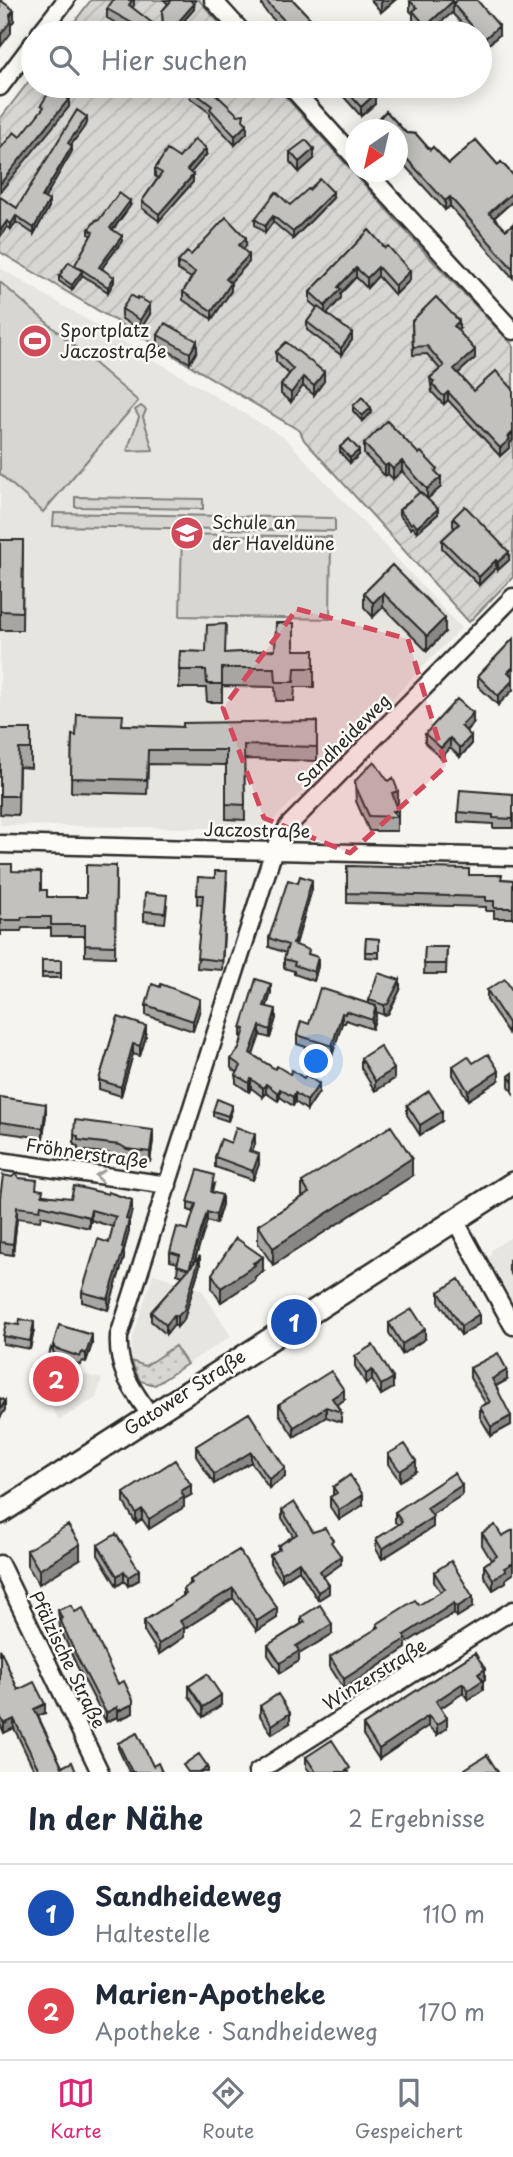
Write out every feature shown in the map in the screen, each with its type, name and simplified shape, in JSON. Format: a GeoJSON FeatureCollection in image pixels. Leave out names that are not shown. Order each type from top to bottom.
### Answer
{"type":"FeatureCollection","features":[{"type":"Feature","properties":{"kind":"main road","name":"Gatower Straße"},"geometry":{"type":"LineString","coordinates":[[0,1513],[513,1183]]}},
{"type":"Feature","properties":{"kind":"street"},"geometry":{"type":"LineString","coordinates":[[49,21],[66,0]]}},
{"type":"Feature","properties":{"kind":"street"},"geometry":{"type":"LineString","coordinates":[[213,0],[232,21]]}},
{"type":"Feature","properties":{"kind":"street"},"geometry":{"type":"LineString","coordinates":[[0,87],[21,59]]}},
{"type":"Feature","properties":{"kind":"street"},"geometry":{"type":"LineString","coordinates":[[301,98],[345,148]]}},
{"type":"Feature","properties":{"kind":"street"},"geometry":{"type":"LineString","coordinates":[[376,182],[513,331]]}},
{"type":"Feature","properties":{"kind":"street","name":"Sandheideweg"},"geometry":{"type":"LineString","coordinates":[[150,1415],[125,1377],[120,1360],[120,1336],[274,850],[289,825],[513,597]]}},
{"type":"Feature","properties":{"kind":"street","name":"Jaczostraße"},"geometry":{"type":"LineString","coordinates":[[0,844],[513,856]]}},
{"type":"Feature","properties":{"kind":"street","name":"Fröhnerstraße"},"geometry":{"type":"LineString","coordinates":[[0,1161],[168,1185]]}},
{"type":"Feature","properties":{"kind":"street"},"geometry":{"type":"LineString","coordinates":[[455,1220],[513,1326]]}},
{"type":"Feature","properties":{"kind":"street","name":"Pfälzische Straße"},"geometry":{"type":"LineString","coordinates":[[0,1564],[100,1772]]}},
{"type":"Feature","properties":{"kind":"street","name":"Winzerstraße"},"geometry":{"type":"LineString","coordinates":[[257,1772],[513,1610]]}},
{"type":"Feature","properties":{"kind":"highlighted area"},"geometry":{"type":"Polygon","coordinates":[[[297,609],[408,639],[446,766],[350,853],[264,818],[223,708],[297,609]]]}},
{"type":"Feature","properties":{"kind":"shaded area"},"geometry":{"type":"Polygon","coordinates":[[[91,0],[199,0],[217,21],[75,21],[91,0]]]}},
{"type":"Feature","properties":{"kind":"shaded area"},"geometry":{"type":"Polygon","coordinates":[[[21,92],[21,98],[287,98],[345,163],[345,182],[362,182],[513,345],[513,577],[469,622],[304,440],[300,431],[0,252],[0,119],[21,92]]]}},
{"type":"Feature","properties":{"kind":"shaded area","name":"Schule an der Haveldüne"},"geometry":{"type":"Polygon","coordinates":[[[0,268],[285,438],[461,628],[265,829],[0,825],[0,268]]]}},
{"type":"Feature","properties":{"kind":"shaded area","name":"Sportplatz Jaczostraße"},"geometry":{"type":"Polygon","coordinates":[[[0,282],[138,401],[43,512],[0,474],[0,282]]]}},
{"type":"Feature","properties":{"kind":"shaded area"},"geometry":{"type":"Polygon","coordinates":[[[141,406],[146,410],[143,417],[153,450],[127,451],[139,417],[135,410],[141,406]]]}},
{"type":"Feature","properties":{"kind":"shaded area"},"geometry":{"type":"Polygon","coordinates":[[[75,497],[203,499],[203,509],[75,507],[75,497]]]}},
{"type":"Feature","properties":{"kind":"shaded area"},"geometry":{"type":"Polygon","coordinates":[[[54,513],[335,518],[335,531],[53,526],[54,513]]]}},
{"type":"Feature","properties":{"kind":"shaded area"},"geometry":{"type":"Polygon","coordinates":[[[182,534],[331,537],[330,619],[180,616],[182,534]]]}},
{"type":"Feature","properties":{"kind":"shaded area"},"geometry":{"type":"Polygon","coordinates":[[[513,1236],[513,1302],[489,1259],[492,1249],[513,1236]]]}},
{"type":"Feature","properties":{"kind":"shaded area"},"geometry":{"type":"Polygon","coordinates":[[[153,1274],[201,1289],[231,1336],[187,1364],[175,1346],[145,1366],[131,1361],[132,1339],[153,1274]]]}},
{"type":"Feature","properties":{"kind":"shaded area"},"geometry":{"type":"Polygon","coordinates":[[[175,1346],[187,1364],[155,1385],[140,1381],[131,1361],[145,1366],[175,1346]]]}},
{"type":"Feature","properties":{"kind":"shaded area"},"geometry":{"type":"Polygon","coordinates":[[[43,1364],[102,1379],[96,1398],[59,1420],[50,1404],[26,1389],[43,1364]]]}},
{"type":"Feature","properties":{"kind":"building"},"geometry":{"type":"Polygon","coordinates":[[[0,0],[14,10],[10,14],[11,21],[1,34],[0,33],[0,0]]]}},
{"type":"Feature","properties":{"kind":"building"},"geometry":{"type":"Polygon","coordinates":[[[113,0],[132,0],[129,5],[150,21],[128,21],[107,9],[113,0]]]}},
{"type":"Feature","properties":{"kind":"building"},"geometry":{"type":"Polygon","coordinates":[[[193,0],[191,1],[194,4],[179,21],[163,21],[162,11],[171,1],[193,0]]]}},
{"type":"Feature","properties":{"kind":"building"},"geometry":{"type":"Polygon","coordinates":[[[265,0],[293,0],[313,21],[285,21],[265,0]]]}},
{"type":"Feature","properties":{"kind":"building"},"geometry":{"type":"Polygon","coordinates":[[[457,0],[477,0],[499,26],[492,32],[492,21],[468,21],[453,4],[457,0]]]}},
{"type":"Feature","properties":{"kind":"building"},"geometry":{"type":"Polygon","coordinates":[[[410,1],[453,1],[431,21],[422,21],[413,11],[417,8],[410,1]]]}},
{"type":"Feature","properties":{"kind":"building"},"geometry":{"type":"Polygon","coordinates":[[[45,98],[69,99],[0,184],[0,149],[14,132],[20,137],[44,107],[41,105],[45,98]]]}},
{"type":"Feature","properties":{"kind":"building"},"geometry":{"type":"Polygon","coordinates":[[[202,98],[220,98],[238,115],[244,114],[243,120],[247,124],[235,136],[210,109],[212,106],[202,98]]]}},
{"type":"Feature","properties":{"kind":"building"},"geometry":{"type":"Polygon","coordinates":[[[353,98],[371,98],[361,107],[353,98]]]}},
{"type":"Feature","properties":{"kind":"building"},"geometry":{"type":"Polygon","coordinates":[[[77,110],[87,117],[68,143],[72,146],[42,197],[49,201],[34,228],[16,216],[11,224],[7,221],[0,231],[0,197],[17,208],[77,110]]]}},
{"type":"Feature","properties":{"kind":"building"},"geometry":{"type":"Polygon","coordinates":[[[386,111],[393,119],[379,119],[386,111]]]}},
{"type":"Feature","properties":{"kind":"building"},"geometry":{"type":"Polygon","coordinates":[[[408,133],[416,134],[430,150],[433,147],[449,164],[476,140],[498,165],[501,162],[513,175],[513,192],[489,213],[506,230],[513,224],[513,269],[450,197],[445,201],[408,160],[408,133]]]}},
{"type":"Feature","properties":{"kind":"building"},"geometry":{"type":"Polygon","coordinates":[[[195,139],[206,148],[187,170],[193,175],[159,214],[142,201],[162,173],[155,169],[167,150],[179,158],[195,139]]]}},
{"type":"Feature","properties":{"kind":"building"},"geometry":{"type":"Polygon","coordinates":[[[306,140],[314,149],[299,162],[290,152],[306,140]]]}},
{"type":"Feature","properties":{"kind":"building"},"geometry":{"type":"Polygon","coordinates":[[[320,179],[333,192],[293,232],[273,216],[265,226],[255,219],[276,192],[290,205],[320,179]]]}},
{"type":"Feature","properties":{"kind":"building"},"geometry":{"type":"Polygon","coordinates":[[[119,193],[130,201],[110,228],[122,236],[99,267],[114,277],[108,287],[75,265],[93,232],[89,229],[119,193]]]}},
{"type":"Feature","properties":{"kind":"building"},"geometry":{"type":"Polygon","coordinates":[[[226,217],[246,238],[239,245],[249,255],[226,279],[231,283],[212,311],[183,292],[195,272],[178,262],[187,252],[191,255],[226,217]]]}},
{"type":"Feature","properties":{"kind":"building"},"geometry":{"type":"Polygon","coordinates":[[[369,230],[385,248],[388,246],[410,271],[395,286],[378,267],[367,278],[356,268],[325,306],[310,292],[369,230]]]}},
{"type":"Feature","properties":{"kind":"building"},"geometry":{"type":"Polygon","coordinates":[[[69,262],[82,271],[72,285],[59,276],[69,262]]]}},
{"type":"Feature","properties":{"kind":"building"},"geometry":{"type":"Polygon","coordinates":[[[131,295],[150,304],[140,320],[122,309],[131,295]]]}},
{"type":"Feature","properties":{"kind":"building"},"geometry":{"type":"Polygon","coordinates":[[[436,297],[459,321],[454,326],[475,350],[454,369],[474,391],[496,371],[513,389],[513,432],[500,448],[448,392],[442,395],[432,384],[434,382],[430,378],[444,366],[427,346],[413,347],[412,321],[436,297]]]}},
{"type":"Feature","properties":{"kind":"building"},"geometry":{"type":"Polygon","coordinates":[[[318,307],[352,333],[341,348],[307,322],[318,307]]]}},
{"type":"Feature","properties":{"kind":"building"},"geometry":{"type":"Polygon","coordinates":[[[165,323],[197,341],[190,353],[158,335],[165,323]]]}},
{"type":"Feature","properties":{"kind":"building"},"geometry":{"type":"Polygon","coordinates":[[[286,342],[324,372],[314,386],[303,377],[291,393],[281,385],[293,369],[276,352],[286,342]]]}},
{"type":"Feature","properties":{"kind":"building"},"geometry":{"type":"Polygon","coordinates":[[[362,397],[371,408],[362,416],[353,406],[362,397]]]}},
{"type":"Feature","properties":{"kind":"building"},"geometry":{"type":"Polygon","coordinates":[[[387,421],[437,469],[435,471],[441,477],[427,489],[402,461],[393,469],[388,464],[385,466],[364,444],[387,421]]]}},
{"type":"Feature","properties":{"kind":"building"},"geometry":{"type":"Polygon","coordinates":[[[349,439],[359,450],[350,458],[340,447],[349,439]]]}},
{"type":"Feature","properties":{"kind":"building"},"geometry":{"type":"Polygon","coordinates":[[[420,492],[438,509],[417,527],[399,510],[420,492]]]}},
{"type":"Feature","properties":{"kind":"building"},"geometry":{"type":"Polygon","coordinates":[[[465,506],[509,552],[498,562],[496,560],[479,577],[442,540],[459,524],[453,518],[465,506]]]}},
{"type":"Feature","properties":{"kind":"building"},"geometry":{"type":"Polygon","coordinates":[[[0,540],[23,540],[22,612],[0,611],[0,540]]]}},
{"type":"Feature","properties":{"kind":"building"},"geometry":{"type":"Polygon","coordinates":[[[392,565],[445,618],[427,636],[383,593],[373,603],[364,593],[392,565]]]}},
{"type":"Feature","properties":{"kind":"building"},"geometry":{"type":"Polygon","coordinates":[[[276,623],[294,623],[294,650],[314,650],[314,668],[295,668],[294,682],[276,682],[275,668],[222,668],[222,684],[207,684],[206,670],[179,670],[180,651],[206,652],[207,625],[226,624],[225,653],[275,650],[276,623]]]}},
{"type":"Feature","properties":{"kind":"building"},"geometry":{"type":"Polygon","coordinates":[[[513,639],[513,667],[508,672],[513,680],[498,696],[478,676],[513,639]]]}},
{"type":"Feature","properties":{"kind":"building"},"geometry":{"type":"Polygon","coordinates":[[[457,699],[473,713],[461,726],[471,736],[460,748],[450,738],[441,748],[425,734],[457,699]]]}},
{"type":"Feature","properties":{"kind":"building"},"geometry":{"type":"Polygon","coordinates":[[[77,714],[123,715],[122,725],[183,727],[183,723],[317,721],[317,747],[244,745],[245,805],[226,804],[226,750],[148,750],[147,780],[71,778],[72,735],[76,736],[77,714]]]}},
{"type":"Feature","properties":{"kind":"building"},"geometry":{"type":"Polygon","coordinates":[[[0,729],[31,729],[31,749],[19,749],[18,796],[0,796],[0,729]]]}},
{"type":"Feature","properties":{"kind":"building"},"geometry":{"type":"Polygon","coordinates":[[[374,761],[388,781],[393,778],[398,791],[392,793],[398,810],[393,811],[397,817],[369,816],[356,787],[355,781],[374,761]]]}},
{"type":"Feature","properties":{"kind":"building"},"geometry":{"type":"Polygon","coordinates":[[[460,790],[513,794],[513,819],[458,812],[460,790]]]}},
{"type":"Feature","properties":{"kind":"building"},"geometry":{"type":"Polygon","coordinates":[[[0,864],[12,864],[12,871],[41,872],[41,890],[47,890],[47,897],[86,897],[86,865],[116,866],[115,946],[85,945],[85,925],[51,925],[51,917],[22,917],[21,920],[1,920],[0,924],[0,864]]]}},
{"type":"Feature","properties":{"kind":"building"},"geometry":{"type":"Polygon","coordinates":[[[347,866],[469,869],[469,875],[502,875],[501,879],[513,880],[513,908],[494,908],[494,901],[486,901],[486,897],[347,893],[347,866]]]}},
{"type":"Feature","properties":{"kind":"building"},"geometry":{"type":"Polygon","coordinates":[[[215,871],[227,871],[222,961],[197,958],[203,895],[197,895],[198,877],[215,878],[215,871]]]}},
{"type":"Feature","properties":{"kind":"building"},"geometry":{"type":"Polygon","coordinates":[[[300,876],[312,880],[293,944],[318,957],[314,972],[284,959],[288,945],[269,938],[288,880],[298,883],[300,876]]]}},
{"type":"Feature","properties":{"kind":"building"},"geometry":{"type":"Polygon","coordinates":[[[145,893],[167,895],[165,913],[144,911],[145,893]]]}},
{"type":"Feature","properties":{"kind":"building"},"geometry":{"type":"Polygon","coordinates":[[[366,938],[379,939],[379,952],[365,952],[366,938]]]}},
{"type":"Feature","properties":{"kind":"building"},"geometry":{"type":"Polygon","coordinates":[[[425,947],[447,947],[446,964],[424,964],[425,947]]]}},
{"type":"Feature","properties":{"kind":"building"},"geometry":{"type":"Polygon","coordinates":[[[42,960],[61,960],[61,973],[42,973],[42,960]]]}},
{"type":"Feature","properties":{"kind":"building"},"geometry":{"type":"Polygon","coordinates":[[[378,973],[400,980],[388,1004],[369,1000],[378,973]]]}},
{"type":"Feature","properties":{"kind":"building"},"geometry":{"type":"Polygon","coordinates":[[[256,979],[271,984],[264,1006],[276,1009],[270,1030],[260,1026],[250,1053],[275,1069],[277,1066],[290,1074],[292,1070],[319,1084],[307,1101],[295,1093],[293,1097],[280,1089],[278,1093],[266,1084],[263,1088],[251,1079],[249,1083],[236,1075],[241,1066],[231,1059],[239,1049],[245,1029],[241,1028],[256,979]]]}},
{"type":"Feature","properties":{"kind":"building"},"geometry":{"type":"Polygon","coordinates":[[[505,979],[513,992],[513,1021],[508,1023],[487,990],[505,979]]]}},
{"type":"Feature","properties":{"kind":"building"},"geometry":{"type":"Polygon","coordinates":[[[152,984],[160,987],[161,984],[200,999],[193,1021],[146,1005],[152,984]]]}},
{"type":"Feature","properties":{"kind":"building"},"geometry":{"type":"Polygon","coordinates":[[[320,988],[376,1006],[372,1020],[346,1011],[345,1014],[342,1013],[332,1046],[297,1035],[301,1021],[309,1024],[320,988]]]}},
{"type":"Feature","properties":{"kind":"building"},"geometry":{"type":"Polygon","coordinates":[[[118,1017],[146,1026],[140,1046],[133,1044],[121,1087],[99,1080],[118,1017]]]}},
{"type":"Feature","properties":{"kind":"building"},"geometry":{"type":"Polygon","coordinates":[[[380,1046],[394,1069],[375,1081],[361,1058],[380,1046]]]}},
{"type":"Feature","properties":{"kind":"building"},"geometry":{"type":"Polygon","coordinates":[[[488,1054],[499,1071],[468,1091],[453,1066],[468,1056],[473,1063],[488,1054]]]}},
{"type":"Feature","properties":{"kind":"building"},"geometry":{"type":"Polygon","coordinates":[[[429,1091],[442,1111],[420,1125],[407,1105],[429,1091]]]}},
{"type":"Feature","properties":{"kind":"building"},"geometry":{"type":"Polygon","coordinates":[[[0,1097],[46,1104],[43,1128],[0,1122],[0,1097]]]}},
{"type":"Feature","properties":{"kind":"building"},"geometry":{"type":"Polygon","coordinates":[[[217,1099],[232,1105],[228,1116],[213,1111],[217,1099]]]}},
{"type":"Feature","properties":{"kind":"building"},"geometry":{"type":"Polygon","coordinates":[[[75,1120],[153,1130],[150,1152],[78,1140],[78,1136],[74,1135],[75,1120]]]}},
{"type":"Feature","properties":{"kind":"building"},"geometry":{"type":"Polygon","coordinates":[[[391,1126],[412,1158],[273,1248],[258,1225],[309,1193],[302,1182],[391,1126]]]}},
{"type":"Feature","properties":{"kind":"building"},"geometry":{"type":"Polygon","coordinates":[[[236,1127],[255,1134],[249,1151],[259,1154],[253,1171],[215,1157],[221,1139],[231,1143],[236,1127]]]}},
{"type":"Feature","properties":{"kind":"building"},"geometry":{"type":"Polygon","coordinates":[[[198,1170],[214,1175],[211,1192],[222,1195],[216,1215],[207,1212],[189,1269],[177,1265],[180,1255],[170,1252],[177,1227],[188,1230],[196,1204],[188,1202],[198,1170]]]}},
{"type":"Feature","properties":{"kind":"building"},"geometry":{"type":"Polygon","coordinates":[[[16,1174],[19,1178],[37,1180],[36,1189],[43,1190],[42,1195],[71,1198],[74,1186],[108,1192],[132,1200],[126,1219],[129,1220],[122,1247],[124,1248],[108,1299],[82,1292],[98,1239],[109,1243],[117,1217],[91,1210],[89,1217],[41,1205],[40,1210],[17,1207],[13,1244],[0,1242],[3,1175],[12,1177],[16,1174]]]}},
{"type":"Feature","properties":{"kind":"building"},"geometry":{"type":"Polygon","coordinates":[[[236,1238],[263,1257],[221,1288],[212,1274],[236,1238]]]}},
{"type":"Feature","properties":{"kind":"building"},"geometry":{"type":"Polygon","coordinates":[[[200,1256],[184,1310],[177,1317],[174,1315],[166,1325],[151,1312],[200,1256]]]}},
{"type":"Feature","properties":{"kind":"building"},"geometry":{"type":"Polygon","coordinates":[[[459,1279],[479,1314],[461,1326],[439,1292],[459,1279]]]}},
{"type":"Feature","properties":{"kind":"building"},"geometry":{"type":"Polygon","coordinates":[[[412,1309],[425,1329],[402,1344],[389,1323],[412,1309]]]}},
{"type":"Feature","properties":{"kind":"building"},"geometry":{"type":"Polygon","coordinates":[[[20,1319],[34,1322],[30,1341],[3,1336],[6,1323],[19,1325],[20,1319]]]}},
{"type":"Feature","properties":{"kind":"building"},"geometry":{"type":"Polygon","coordinates":[[[59,1325],[92,1335],[86,1354],[82,1352],[80,1357],[54,1348],[59,1325]]]}},
{"type":"Feature","properties":{"kind":"building"},"geometry":{"type":"Polygon","coordinates":[[[373,1345],[393,1378],[381,1385],[372,1370],[366,1374],[355,1356],[373,1345]]]}},
{"type":"Feature","properties":{"kind":"building"},"geometry":{"type":"Polygon","coordinates":[[[51,1348],[71,1380],[50,1394],[39,1388],[51,1348]]]}},
{"type":"Feature","properties":{"kind":"building"},"geometry":{"type":"Polygon","coordinates":[[[498,1353],[507,1370],[492,1379],[511,1416],[491,1427],[480,1407],[490,1402],[470,1368],[498,1353]]]}},
{"type":"Feature","properties":{"kind":"building"},"geometry":{"type":"Polygon","coordinates":[[[331,1371],[344,1390],[332,1398],[341,1412],[326,1407],[294,1427],[279,1404],[331,1371]]]}},
{"type":"Feature","properties":{"kind":"building"},"geometry":{"type":"Polygon","coordinates":[[[249,1413],[285,1468],[269,1479],[251,1452],[214,1474],[196,1446],[249,1413]]]}},
{"type":"Feature","properties":{"kind":"building"},"geometry":{"type":"Polygon","coordinates":[[[405,1444],[416,1461],[400,1471],[388,1454],[405,1444]]]}},
{"type":"Feature","properties":{"kind":"building"},"geometry":{"type":"Polygon","coordinates":[[[175,1460],[191,1485],[181,1491],[184,1497],[149,1519],[142,1509],[136,1513],[124,1493],[175,1460]]]}},
{"type":"Feature","properties":{"kind":"building"},"geometry":{"type":"Polygon","coordinates":[[[454,1473],[462,1485],[427,1508],[433,1517],[382,1549],[376,1539],[402,1522],[395,1512],[454,1473]]]}},
{"type":"Feature","properties":{"kind":"building"},"geometry":{"type":"Polygon","coordinates":[[[350,1475],[363,1495],[339,1510],[330,1497],[337,1493],[333,1487],[350,1475]]]}},
{"type":"Feature","properties":{"kind":"building"},"geometry":{"type":"Polygon","coordinates":[[[294,1502],[313,1532],[325,1528],[341,1556],[320,1571],[329,1585],[318,1592],[299,1562],[282,1573],[270,1555],[280,1549],[278,1546],[297,1534],[282,1510],[294,1502]]]}},
{"type":"Feature","properties":{"kind":"building"},"geometry":{"type":"Polygon","coordinates":[[[68,1525],[80,1544],[39,1570],[27,1550],[68,1525]]]}},
{"type":"Feature","properties":{"kind":"building"},"geometry":{"type":"Polygon","coordinates":[[[495,1525],[502,1536],[513,1530],[513,1563],[493,1579],[484,1565],[497,1556],[482,1533],[495,1525]]]}},
{"type":"Feature","properties":{"kind":"building"},"geometry":{"type":"Polygon","coordinates":[[[116,1534],[139,1570],[128,1577],[124,1571],[117,1576],[98,1545],[116,1534]]]}},
{"type":"Feature","properties":{"kind":"building"},"geometry":{"type":"Polygon","coordinates":[[[239,1550],[277,1608],[257,1621],[233,1588],[180,1621],[184,1627],[159,1644],[144,1621],[186,1594],[183,1589],[192,1583],[190,1580],[239,1550]]]}},
{"type":"Feature","properties":{"kind":"building"},"geometry":{"type":"Polygon","coordinates":[[[451,1561],[473,1597],[457,1607],[454,1603],[404,1635],[406,1639],[344,1679],[330,1657],[379,1627],[377,1624],[415,1600],[419,1605],[445,1589],[434,1572],[451,1561]]]}},
{"type":"Feature","properties":{"kind":"building"},"geometry":{"type":"Polygon","coordinates":[[[71,1605],[75,1612],[83,1608],[118,1684],[124,1681],[133,1704],[118,1711],[117,1707],[106,1713],[60,1619],[62,1618],[58,1610],[71,1605]]]}},
{"type":"Feature","properties":{"kind":"building"},"geometry":{"type":"Polygon","coordinates":[[[320,1605],[332,1624],[296,1646],[299,1651],[280,1663],[268,1645],[305,1622],[301,1617],[320,1605]]]}},
{"type":"Feature","properties":{"kind":"building"},"geometry":{"type":"Polygon","coordinates":[[[0,1649],[18,1690],[34,1682],[45,1704],[34,1709],[62,1767],[72,1762],[76,1772],[40,1772],[14,1719],[4,1724],[0,1716],[0,1649]]]}},
{"type":"Feature","properties":{"kind":"building"},"geometry":{"type":"Polygon","coordinates":[[[475,1653],[485,1669],[478,1674],[483,1680],[468,1690],[463,1683],[436,1701],[447,1718],[437,1725],[428,1716],[379,1749],[363,1725],[475,1653]]]}},
{"type":"Feature","properties":{"kind":"building"},"geometry":{"type":"Polygon","coordinates":[[[207,1674],[221,1695],[203,1707],[189,1686],[207,1674]]]}},
{"type":"Feature","properties":{"kind":"building"},"geometry":{"type":"Polygon","coordinates":[[[278,1694],[290,1713],[272,1725],[260,1706],[278,1694]]]}},
{"type":"Feature","properties":{"kind":"building"},"geometry":{"type":"Polygon","coordinates":[[[137,1733],[153,1766],[158,1763],[162,1772],[132,1772],[118,1743],[137,1733]]]}},
{"type":"Feature","properties":{"kind":"building"},"geometry":{"type":"Polygon","coordinates":[[[332,1740],[350,1768],[344,1772],[316,1772],[306,1757],[332,1740]]]}},
{"type":"Feature","properties":{"kind":"building"},"geometry":{"type":"Polygon","coordinates":[[[199,1754],[208,1767],[199,1772],[188,1772],[183,1765],[199,1754]]]}},
{"type":"Feature","properties":{"kind":"building"},"geometry":{"type":"Polygon","coordinates":[[[487,1755],[498,1772],[467,1772],[465,1769],[487,1755]]]}},
{"type":"Feature","properties":{"kind":"place","name":"Sportplatz Jaczostraße"},"geometry":{"type":"Point","coordinates":[35,341]}},
{"type":"Feature","properties":{"kind":"place","name":"Schule an der Haveldüne"},"geometry":{"type":"Point","coordinates":[187,533]}},
{"type":"Feature","properties":{"kind":"place","name":"Sandheideweg"},"geometry":{"type":"Point","coordinates":[294,1322]}},
{"type":"Feature","properties":{"kind":"place","name":"Marien-Apotheke"},"geometry":{"type":"Point","coordinates":[56,1379]}}]}
